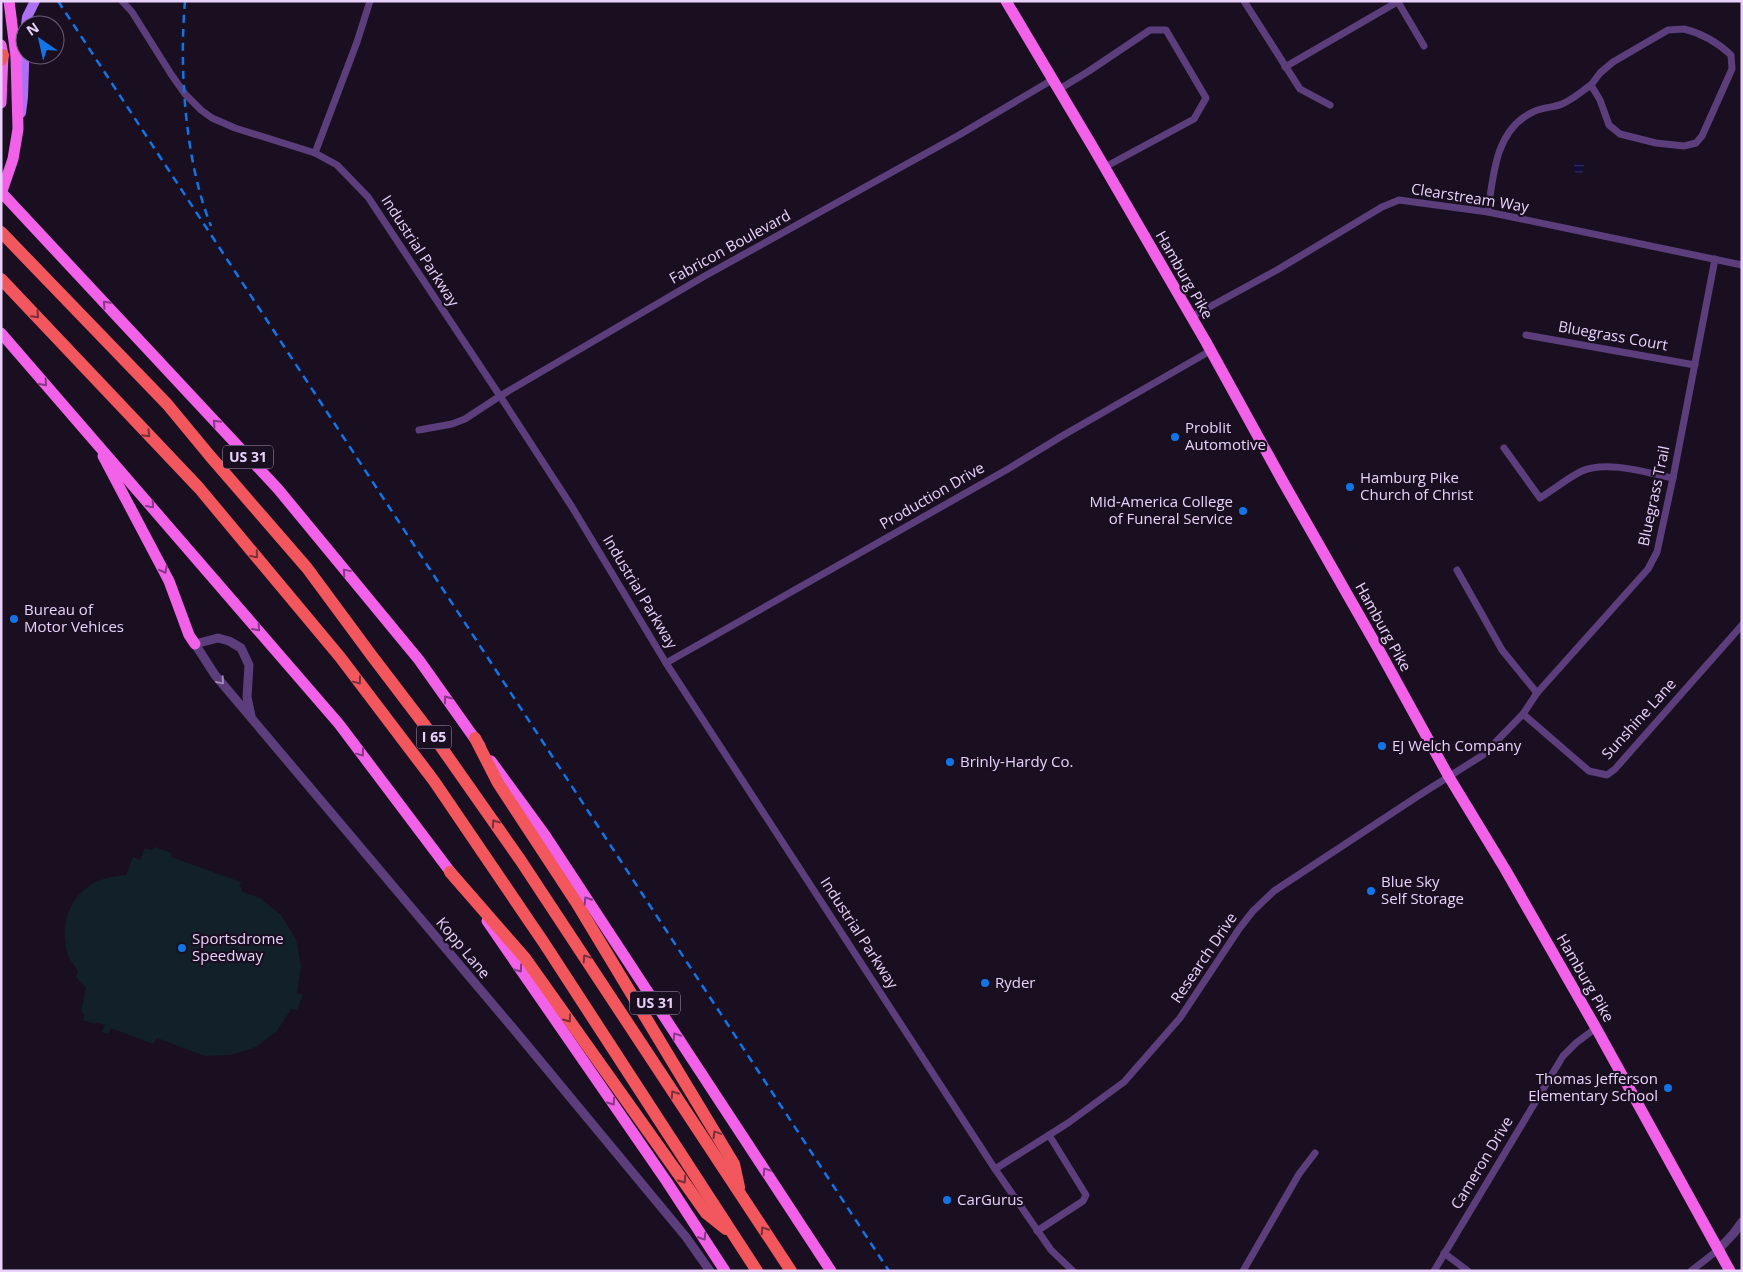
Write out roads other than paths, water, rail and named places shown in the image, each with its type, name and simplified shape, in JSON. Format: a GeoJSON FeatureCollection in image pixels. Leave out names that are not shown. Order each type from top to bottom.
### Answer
{"type":"FeatureCollection","features":[{"type":"Feature","properties":{"kind":"highway","name":"I 65"},"geometry":{"type":"LineString","coordinates":[[1,232],[167,404],[307,568],[439,744],[521,861],[790,1271]]}},
{"type":"Feature","properties":{"kind":"highway","name":"I 65"},"geometry":{"type":"LineString","coordinates":[[2,279],[199,488],[340,657],[434,781],[544,942],[757,1271]]}},
{"type":"Feature","properties":{"kind":"highway"},"geometry":{"type":"LineString","coordinates":[[475,738],[498,783],[576,902],[734,1164],[741,1195]]}},
{"type":"Feature","properties":{"kind":"highway"},"geometry":{"type":"LineString","coordinates":[[450,872],[525,958],[706,1213],[734,1235]]}},
{"type":"Feature","properties":{"kind":"main road","name":"US 31"},"geometry":{"type":"LineString","coordinates":[[9,1],[16,58],[18,128],[13,159],[2,193],[278,489],[419,660],[545,835],[831,1271]]}},
{"type":"Feature","properties":{"kind":"main road"},"geometry":{"type":"LineString","coordinates":[[28,15],[34,1]]}},
{"type":"Feature","properties":{"kind":"main road","name":"Hamburg Pike"},"geometry":{"type":"LineString","coordinates":[[1006,1],[1105,167],[1191,317],[1379,650],[1448,777],[1505,869],[1596,1028],[1730,1271]]}},
{"type":"Feature","properties":{"kind":"main road"},"geometry":{"type":"LineString","coordinates":[[1,104],[2,53]]}},
{"type":"Feature","properties":{"kind":"main road"},"geometry":{"type":"LineString","coordinates":[[18,128],[23,97],[24,65]]}},
{"type":"Feature","properties":{"kind":"main road"},"geometry":{"type":"LineString","coordinates":[[1,332],[339,724],[488,924],[667,1182],[725,1271]]}},
{"type":"Feature","properties":{"kind":"main road"},"geometry":{"type":"LineString","coordinates":[[1,344],[18,354]]}},
{"type":"Feature","properties":{"kind":"main road"},"geometry":{"type":"LineString","coordinates":[[91,435],[169,581],[189,635],[195,644]]}},
{"type":"Feature","properties":{"kind":"street","name":"Industrial Parkway"},"geometry":{"type":"LineString","coordinates":[[122,1],[132,12],[185,94],[201,110],[212,118],[235,128],[315,153],[337,165],[368,198],[572,507],[666,663],[996,1169],[1051,1250],[1073,1271]]}},
{"type":"Feature","properties":{"kind":"street"},"geometry":{"type":"LineString","coordinates":[[315,153],[370,1]]}},
{"type":"Feature","properties":{"kind":"street"},"geometry":{"type":"LineString","coordinates":[[1244,1],[1300,89],[1330,105]]}},
{"type":"Feature","properties":{"kind":"street"},"geometry":{"type":"LineString","coordinates":[[1285,67],[1399,2],[1424,46]]}},
{"type":"Feature","properties":{"kind":"street"},"geometry":{"type":"LineString","coordinates":[[1488,212],[1499,149],[1508,134],[1531,112],[1564,104],[1591,85],[1600,73],[1613,62],[1668,30],[1684,29],[1693,31],[1720,46],[1730,55],[1732,69],[1702,136],[1696,142],[1684,146],[1656,143],[1620,134],[1609,125],[1600,100],[1591,85]]}},
{"type":"Feature","properties":{"kind":"street","name":"Fabricon Boulevard"},"geometry":{"type":"LineString","coordinates":[[419,430],[452,424],[465,419],[500,396],[711,272],[958,135],[1055,85],[1089,71],[1150,30],[1166,30],[1206,98],[1194,119],[1105,167]]}},
{"type":"Feature","properties":{"kind":"street","name":"Clearstream Way"},"geometry":{"type":"LineString","coordinates":[[1191,317],[1277,270],[1382,207],[1399,200],[1488,212],[1742,265]]}},
{"type":"Feature","properties":{"kind":"street","name":"Bluegrass Trail"},"geometry":{"type":"LineString","coordinates":[[1448,777],[1483,755],[1523,714],[1537,693],[1648,569],[1657,552],[1715,260]]}},
{"type":"Feature","properties":{"kind":"street","name":"Bluegrass Court"},"geometry":{"type":"LineString","coordinates":[[1526,335],[1695,365]]}},
{"type":"Feature","properties":{"kind":"street","name":"Production Drive"},"geometry":{"type":"LineString","coordinates":[[666,663],[1008,469],[1076,427],[1210,351]]}},
{"type":"Feature","properties":{"kind":"street"},"geometry":{"type":"LineString","coordinates":[[1504,448],[1540,498],[1583,470],[1600,467],[1628,468],[1673,478]]}},
{"type":"Feature","properties":{"kind":"street"},"geometry":{"type":"LineString","coordinates":[[1458,570],[1502,650],[1537,693]]}},
{"type":"Feature","properties":{"kind":"street","name":"Sunshine Lane"},"geometry":{"type":"LineString","coordinates":[[1523,714],[1589,771],[1607,775],[1615,769],[1742,625]]}},
{"type":"Feature","properties":{"kind":"street"},"geometry":{"type":"LineString","coordinates":[[195,644],[218,638],[229,641],[241,648],[248,665],[247,697],[250,716]]}},
{"type":"Feature","properties":{"kind":"street","name":"Kopp Lane"},"geometry":{"type":"LineString","coordinates":[[195,644],[215,675],[517,1033],[686,1237],[710,1271]]}},
{"type":"Feature","properties":{"kind":"street","name":"Research Drive"},"geometry":{"type":"LineString","coordinates":[[996,1169],[1068,1123],[1124,1082],[1180,1018],[1239,929],[1253,911],[1274,890],[1448,777]]}},
{"type":"Feature","properties":{"kind":"street","name":"Cameron Drive"},"geometry":{"type":"LineString","coordinates":[[1434,1271],[1563,1056],[1576,1043],[1596,1028]]}},
{"type":"Feature","properties":{"kind":"street"},"geometry":{"type":"LineString","coordinates":[[1037,1231],[1083,1201],[1086,1195],[1049,1135]]}},
{"type":"Feature","properties":{"kind":"street"},"geometry":{"type":"LineString","coordinates":[[1243,1271],[1299,1174],[1315,1153]]}},
{"type":"Feature","properties":{"kind":"street"},"geometry":{"type":"LineString","coordinates":[[1691,1271],[1718,1250],[1742,1222]]}},
{"type":"Feature","properties":{"kind":"street"},"geometry":{"type":"LineString","coordinates":[[1444,1253],[1468,1271]]}},
{"type":"Feature","properties":{"kind":"railway"},"geometry":{"type":"LineString","coordinates":[[58,1],[889,1271]]}},
{"type":"Feature","properties":{"kind":"railway"},"geometry":{"type":"LineString","coordinates":[[185,1],[183,56],[186,115],[195,173],[211,226]]}},
{"type":"Feature","properties":{"kind":"place","name":"Problit Automotive"},"geometry":{"type":"Point","coordinates":[1175,437]}},
{"type":"Feature","properties":{"kind":"place","name":"Hamburg Pike Church of Christ"},"geometry":{"type":"Point","coordinates":[1350,487]}},
{"type":"Feature","properties":{"kind":"place","name":"Mid-America College of Funeral Service"},"geometry":{"type":"Point","coordinates":[1243,511]}},
{"type":"Feature","properties":{"kind":"place","name":"Bureau of Motor Vehices"},"geometry":{"type":"Point","coordinates":[14,619]}},
{"type":"Feature","properties":{"kind":"place","name":"EJ Welch Company"},"geometry":{"type":"Point","coordinates":[1382,746]}},
{"type":"Feature","properties":{"kind":"place","name":"Brinly-Hardy Co."},"geometry":{"type":"Point","coordinates":[950,762]}},
{"type":"Feature","properties":{"kind":"place","name":"Blue Sky Self Storage"},"geometry":{"type":"Point","coordinates":[1371,891]}},
{"type":"Feature","properties":{"kind":"place","name":"Sportsdrome Speedway"},"geometry":{"type":"Point","coordinates":[182,948]}},
{"type":"Feature","properties":{"kind":"place","name":"Ryder"},"geometry":{"type":"Point","coordinates":[985,983]}},
{"type":"Feature","properties":{"kind":"place","name":"Thomas Jefferson Elementary School"},"geometry":{"type":"Point","coordinates":[1668,1088]}},
{"type":"Feature","properties":{"kind":"place","name":"CarGurus"},"geometry":{"type":"Point","coordinates":[947,1200]}}]}
